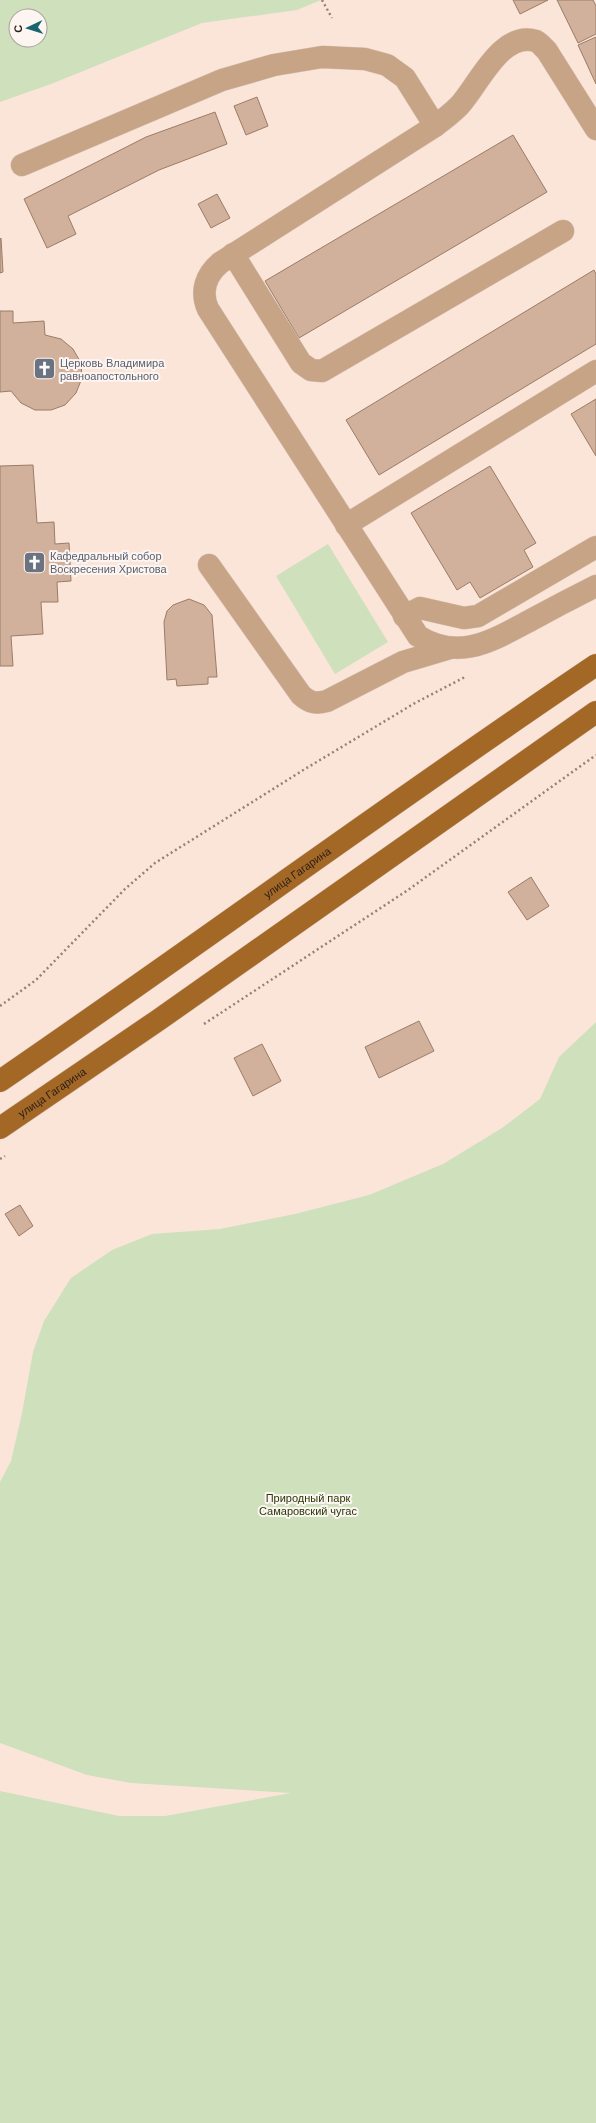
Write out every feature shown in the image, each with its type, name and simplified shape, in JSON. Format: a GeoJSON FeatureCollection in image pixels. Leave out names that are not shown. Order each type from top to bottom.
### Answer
{"type":"FeatureCollection","features":[{"type":"Feature","properties":{"kind":"main road","name":"улица Гагарина"},"geometry":{"type":"LineString","coordinates":[[0,1081],[135,989],[511,722],[596,665]]}},
{"type":"Feature","properties":{"kind":"main road","name":"улица Гагарина"},"geometry":{"type":"LineString","coordinates":[[0,1128],[157,1021],[596,712]]}},
{"type":"Feature","properties":{"kind":"lane"},"geometry":{"type":"LineString","coordinates":[[596,129],[547,51],[536,42],[524,41],[512,44],[501,50],[458,106],[435,126],[233,254],[215,267],[207,278],[204,294],[208,309],[418,636],[438,646],[450,648],[463,648],[485,643],[596,586]]}},
{"type":"Feature","properties":{"kind":"lane"},"geometry":{"type":"LineString","coordinates":[[22,165],[222,80],[274,65],[322,56],[366,59],[387,65],[405,78],[435,126]]}},
{"type":"Feature","properties":{"kind":"lane"},"geometry":{"type":"LineString","coordinates":[[233,254],[301,363],[311,370],[322,371],[563,231]]}},
{"type":"Feature","properties":{"kind":"lane"},"geometry":{"type":"LineString","coordinates":[[346,525],[596,371]]}},
{"type":"Feature","properties":{"kind":"lane"},"geometry":{"type":"LineString","coordinates":[[404,616],[420,608],[464,618],[478,616],[596,547]]}},
{"type":"Feature","properties":{"kind":"lane"},"geometry":{"type":"LineString","coordinates":[[209,565],[301,695],[309,702],[317,703],[327,701],[403,662],[450,648]]}},
{"type":"Feature","properties":{"kind":"path"},"geometry":{"type":"LineString","coordinates":[[322,0],[332,18]]}},
{"type":"Feature","properties":{"kind":"path"},"geometry":{"type":"LineString","coordinates":[[0,1006],[36,980],[125,889],[155,864],[305,769],[415,703]]}},
{"type":"Feature","properties":{"kind":"path"},"geometry":{"type":"LineString","coordinates":[[198,1028],[408,890],[596,755]]}},
{"type":"Feature","properties":{"kind":"path"},"geometry":{"type":"LineString","coordinates":[[0,1159],[7,1154]]}},
{"type":"Feature","properties":{"kind":"green space"},"geometry":{"type":"Polygon","coordinates":[[[0,0],[321,0],[297,10],[202,23],[51,84],[0,102],[0,0]]]}},
{"type":"Feature","properties":{"kind":"green space"},"geometry":{"type":"Polygon","coordinates":[[[328,544],[388,642],[335,674],[276,576],[328,544]]]}},
{"type":"Feature","properties":{"kind":"green space","name":"Природный парк Самаровский чугас"},"geometry":{"type":"Polygon","coordinates":[[[596,1022],[596,2123],[0,2123],[0,1791],[119,1816],[165,1816],[291,1793],[131,1783],[87,1775],[0,1743],[0,1482],[11,1461],[22,1413],[33,1352],[44,1321],[71,1278],[112,1250],[152,1234],[220,1229],[295,1214],[369,1195],[443,1164],[502,1128],[540,1099],[559,1057],[596,1022]]]}},
{"type":"Feature","properties":{"kind":"building"},"geometry":{"type":"Polygon","coordinates":[[[513,0],[548,0],[520,14],[513,0]]]}},
{"type":"Feature","properties":{"kind":"building"},"geometry":{"type":"Polygon","coordinates":[[[557,0],[593,0],[596,6],[596,34],[578,43],[557,0]]]}},
{"type":"Feature","properties":{"kind":"building"},"geometry":{"type":"Polygon","coordinates":[[[596,37],[596,84],[578,45],[596,37]]]}},
{"type":"Feature","properties":{"kind":"building"},"geometry":{"type":"Polygon","coordinates":[[[257,97],[268,126],[246,135],[234,106],[257,97]]]}},
{"type":"Feature","properties":{"kind":"building"},"geometry":{"type":"Polygon","coordinates":[[[215,112],[227,144],[159,170],[68,216],[76,234],[47,248],[24,199],[146,137],[215,112]]]}},
{"type":"Feature","properties":{"kind":"building"},"geometry":{"type":"Polygon","coordinates":[[[513,135],[547,192],[299,338],[265,281],[513,135]]]}},
{"type":"Feature","properties":{"kind":"building"},"geometry":{"type":"Polygon","coordinates":[[[217,194],[230,218],[211,228],[198,204],[217,194]]]}},
{"type":"Feature","properties":{"kind":"building"},"geometry":{"type":"Polygon","coordinates":[[[1,238],[3,272],[0,273],[0,239],[1,238]]]}},
{"type":"Feature","properties":{"kind":"building"},"geometry":{"type":"Polygon","coordinates":[[[594,270],[596,274],[596,344],[379,475],[346,420],[594,270]]]}},
{"type":"Feature","properties":{"kind":"building","name":"Церковь Владимира равноапостольного"},"geometry":{"type":"Polygon","coordinates":[[[0,311],[13,311],[13,323],[44,321],[45,335],[61,339],[73,349],[81,363],[82,378],[76,393],[65,405],[51,410],[35,410],[21,403],[11,391],[0,392],[0,311]]]}},
{"type":"Feature","properties":{"kind":"building"},"geometry":{"type":"Polygon","coordinates":[[[596,399],[596,456],[571,414],[596,399]]]}},
{"type":"Feature","properties":{"kind":"building","name":"Кафедральный собор Воскресения Христова"},"geometry":{"type":"Polygon","coordinates":[[[33,465],[37,523],[54,522],[55,544],[69,543],[71,581],[57,582],[58,602],[41,602],[43,634],[11,636],[13,666],[0,666],[0,466],[33,465]]]}},
{"type":"Feature","properties":{"kind":"building"},"geometry":{"type":"Polygon","coordinates":[[[490,466],[536,543],[524,550],[533,567],[480,598],[470,582],[457,590],[411,513],[490,466]]]}},
{"type":"Feature","properties":{"kind":"building"},"geometry":{"type":"Polygon","coordinates":[[[189,599],[204,605],[212,615],[217,677],[208,677],[208,684],[177,686],[176,679],[167,680],[164,622],[167,611],[173,605],[189,599]]]}},
{"type":"Feature","properties":{"kind":"building"},"geometry":{"type":"Polygon","coordinates":[[[531,877],[549,906],[527,920],[508,892],[531,877]]]}},
{"type":"Feature","properties":{"kind":"building"},"geometry":{"type":"Polygon","coordinates":[[[419,1021],[434,1051],[379,1078],[365,1047],[419,1021]]]}},
{"type":"Feature","properties":{"kind":"building"},"geometry":{"type":"Polygon","coordinates":[[[262,1044],[281,1081],[253,1096],[234,1058],[262,1044]]]}},
{"type":"Feature","properties":{"kind":"building"},"geometry":{"type":"Polygon","coordinates":[[[20,1205],[33,1226],[19,1236],[5,1214],[20,1205]]]}},
{"type":"Feature","properties":{"kind":"place","name":"Церковь Владимира равноапостольного"},"geometry":{"type":"Point","coordinates":[44,369]}},
{"type":"Feature","properties":{"kind":"place","name":"Кафедральный собор Воскресения Христова"},"geometry":{"type":"Point","coordinates":[35,562]}}]}
